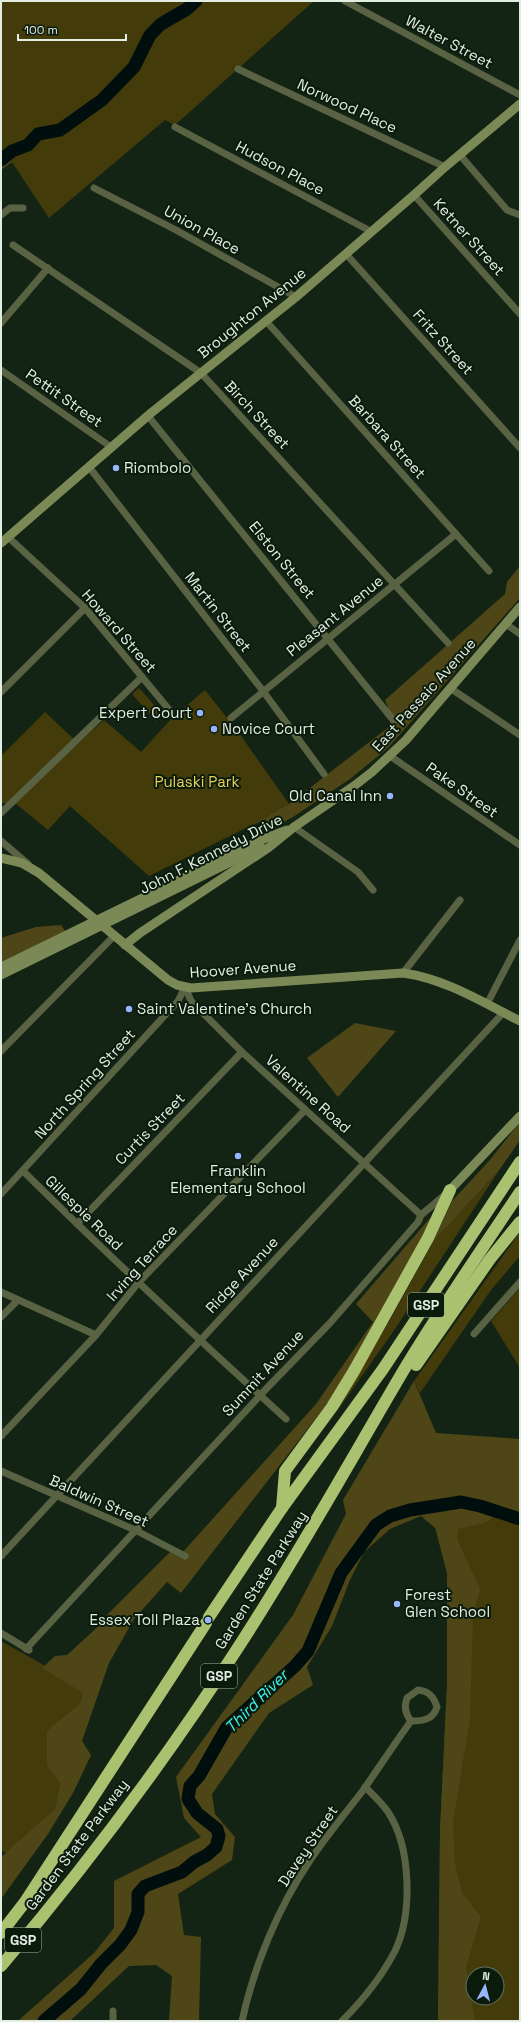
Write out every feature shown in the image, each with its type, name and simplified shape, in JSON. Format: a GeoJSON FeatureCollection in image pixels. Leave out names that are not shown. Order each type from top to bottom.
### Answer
{"type":"FeatureCollection","features":[{"type":"Feature","properties":{"kind":"highway","name":"Garden State Parkway"},"geometry":{"type":"LineString","coordinates":[[1,1933],[29,1896],[282,1508],[383,1370],[520,1162]]}},
{"type":"Feature","properties":{"kind":"highway"},"geometry":{"type":"LineString","coordinates":[[282,1508],[284,1471],[332,1407],[354,1371],[428,1238],[450,1190]]}},
{"type":"Feature","properties":{"kind":"highway","name":"Garden State Parkway"},"geometry":{"type":"LineString","coordinates":[[1,1966],[45,1914],[98,1847],[199,1706],[277,1586],[426,1334],[520,1192]]}},
{"type":"Feature","properties":{"kind":"highway"},"geometry":{"type":"LineString","coordinates":[[374,1423],[490,1260],[520,1222]]}},
{"type":"Feature","properties":{"kind":"highway"},"geometry":{"type":"LineString","coordinates":[[1,1975],[45,1914]]}},
{"type":"Feature","properties":{"kind":"street","name":"Walter Street"},"geometry":{"type":"LineString","coordinates":[[345,1],[520,95]]}},
{"type":"Feature","properties":{"kind":"street","name":"Norwood Place"},"geometry":{"type":"LineString","coordinates":[[238,69],[445,167]]}},
{"type":"Feature","properties":{"kind":"street","name":"Broughton Avenue"},"geometry":{"type":"LineString","coordinates":[[4,540],[148,416],[296,297],[445,167],[520,104]]}},
{"type":"Feature","properties":{"kind":"street","name":"Hudson Place"},"geometry":{"type":"LineString","coordinates":[[175,127],[372,232]]}},
{"type":"Feature","properties":{"kind":"street"},"geometry":{"type":"LineString","coordinates":[[460,155],[507,210],[520,216]]}},
{"type":"Feature","properties":{"kind":"street","name":"Union Place"},"geometry":{"type":"LineString","coordinates":[[94,188],[176,230],[296,297]]}},
{"type":"Feature","properties":{"kind":"street","name":"Ketner Street"},"geometry":{"type":"LineString","coordinates":[[414,195],[520,314]]}},
{"type":"Feature","properties":{"kind":"street"},"geometry":{"type":"LineString","coordinates":[[1,216],[10,208],[23,208]]}},
{"type":"Feature","properties":{"kind":"street","name":"Birch Street"},"geometry":{"type":"LineString","coordinates":[[13,246],[48,268],[201,373],[448,643]]}},
{"type":"Feature","properties":{"kind":"street","name":"Fritz Street"},"geometry":{"type":"LineString","coordinates":[[346,254],[520,448]]}},
{"type":"Feature","properties":{"kind":"street"},"geometry":{"type":"LineString","coordinates":[[1,323],[48,268]]}},
{"type":"Feature","properties":{"kind":"street","name":"Barbara Street"},"geometry":{"type":"LineString","coordinates":[[266,321],[489,571]]}},
{"type":"Feature","properties":{"kind":"street","name":"Pettit Street"},"geometry":{"type":"LineString","coordinates":[[1,370],[111,448]]}},
{"type":"Feature","properties":{"kind":"street","name":"Elston Street"},"geometry":{"type":"LineString","coordinates":[[148,416],[329,638],[394,721]]}},
{"type":"Feature","properties":{"kind":"street","name":"Martin Street"},"geometry":{"type":"LineString","coordinates":[[89,467],[263,691],[324,774]]}},
{"type":"Feature","properties":{"kind":"street","name":"Pleasant Avenue"},"geometry":{"type":"LineString","coordinates":[[231,718],[456,534]]}},
{"type":"Feature","properties":{"kind":"street","name":"Howard Street"},"geometry":{"type":"LineString","coordinates":[[4,540],[85,608],[171,712]]}},
{"type":"Feature","properties":{"kind":"street","name":"East Passaic Avenue"},"geometry":{"type":"LineString","coordinates":[[125,945],[140,933],[268,848],[294,827],[354,786],[390,756],[406,740],[520,607]]}},
{"type":"Feature","properties":{"kind":"street"},"geometry":{"type":"LineString","coordinates":[[1,692],[85,608]]}},
{"type":"Feature","properties":{"kind":"street"},"geometry":{"type":"LineString","coordinates":[[506,624],[520,634]]}},
{"type":"Feature","properties":{"kind":"street"},"geometry":{"type":"LineString","coordinates":[[1,813],[142,677]]}},
{"type":"Feature","properties":{"kind":"street"},"geometry":{"type":"LineString","coordinates":[[450,688],[520,735]]}},
{"type":"Feature","properties":{"kind":"street","name":"Pake Street"},"geometry":{"type":"LineString","coordinates":[[390,756],[520,845]]}},
{"type":"Feature","properties":{"kind":"street"},"geometry":{"type":"LineString","coordinates":[[294,827],[358,872],[372,890]]}},
{"type":"Feature","properties":{"kind":"street","name":"John F. Kennedy Drive"},"geometry":{"type":"LineString","coordinates":[[1,966],[99,923],[266,845],[294,827]]}},
{"type":"Feature","properties":{"kind":"street"},"geometry":{"type":"LineString","coordinates":[[1,842],[39,873]]}},
{"type":"Feature","properties":{"kind":"street","name":"Hoover Avenue"},"geometry":{"type":"LineString","coordinates":[[1,858],[22,863],[39,873],[168,980],[185,988],[403,973],[421,976],[444,983],[520,1021]]}},
{"type":"Feature","properties":{"kind":"street"},"geometry":{"type":"LineString","coordinates":[[403,973],[460,900]]}},
{"type":"Feature","properties":{"kind":"street","name":"John F. Kennedy Drive"},"geometry":{"type":"LineString","coordinates":[[1,975],[99,923]]}},
{"type":"Feature","properties":{"kind":"street"},"geometry":{"type":"LineString","coordinates":[[1,1051],[114,936]]}},
{"type":"Feature","properties":{"kind":"street"},"geometry":{"type":"LineString","coordinates":[[487,1004],[520,940]]}},
{"type":"Feature","properties":{"kind":"street","name":"Valentine Road"},"geometry":{"type":"LineString","coordinates":[[185,988],[191,1001],[242,1052],[421,1215]]}},
{"type":"Feature","properties":{"kind":"street","name":"North Spring Street"},"geometry":{"type":"LineString","coordinates":[[1,1194],[178,1001],[185,988]]}},
{"type":"Feature","properties":{"kind":"street","name":"Ridge Avenue"},"geometry":{"type":"LineString","coordinates":[[1,1556],[503,1013]]}},
{"type":"Feature","properties":{"kind":"street","name":"Curtis Street"},"geometry":{"type":"LineString","coordinates":[[77,1224],[242,1052]]}},
{"type":"Feature","properties":{"kind":"street","name":"Irving Terrace"},"geometry":{"type":"LineString","coordinates":[[1,1436],[96,1335],[138,1283],[305,1110]]}},
{"type":"Feature","properties":{"kind":"street","name":"Summit Avenue"},"geometry":{"type":"LineString","coordinates":[[1,1633],[27,1650],[135,1530],[260,1395],[330,1323],[418,1222],[421,1215],[450,1190],[520,1116]]}},
{"type":"Feature","properties":{"kind":"street","name":"Gillespie Road"},"geometry":{"type":"LineString","coordinates":[[23,1171],[138,1283],[286,1418]]}},
{"type":"Feature","properties":{"kind":"street"},"geometry":{"type":"LineString","coordinates":[[474,1334],[520,1282]]}},
{"type":"Feature","properties":{"kind":"street"},"geometry":{"type":"LineString","coordinates":[[1,1292],[96,1335]]}},
{"type":"Feature","properties":{"kind":"street"},"geometry":{"type":"LineString","coordinates":[[1,1317],[18,1300]]}},
{"type":"Feature","properties":{"kind":"street","name":"Baldwin Street"},"geometry":{"type":"LineString","coordinates":[[1,1470],[135,1530],[185,1556]]}},
{"type":"Feature","properties":{"kind":"street"},"geometry":{"type":"LineString","coordinates":[[418,1690],[425,1690],[435,1700],[437,1707],[435,1714],[428,1720],[411,1721],[406,1713],[405,1706],[407,1698],[418,1690]]}},
{"type":"Feature","properties":{"kind":"street","name":"Davey Street"},"geometry":{"type":"LineString","coordinates":[[242,2021],[258,1969],[271,1934],[289,1896],[309,1862],[365,1787],[411,1721]]}},
{"type":"Feature","properties":{"kind":"street"},"geometry":{"type":"LineString","coordinates":[[342,2021],[364,1998],[381,1976],[396,1949],[407,1902],[405,1860],[396,1831],[388,1812],[365,1787]]}},
{"type":"Feature","properties":{"kind":"street"},"geometry":{"type":"LineString","coordinates":[[113,2011],[113,2021]]}},
{"type":"Feature","properties":{"kind":"green space"},"geometry":{"type":"Polygon","coordinates":[[[1,1],[314,1],[175,125],[165,120],[49,218],[1,148],[1,1]]]}},
{"type":"Feature","properties":{"kind":"green space"},"geometry":{"type":"Polygon","coordinates":[[[139,688],[163,715],[156,721],[132,694],[139,688]]]}},
{"type":"Feature","properties":{"kind":"green space","name":"Pulaski Park"},"geometry":{"type":"Polygon","coordinates":[[[205,690],[239,733],[289,804],[244,829],[149,876],[70,806],[48,830],[15,803],[1,803],[1,756],[45,712],[78,743],[104,720],[141,752],[172,718],[205,690]]]}},
{"type":"Feature","properties":{"kind":"green space"},"geometry":{"type":"Polygon","coordinates":[[[500,1169],[395,1329],[335,1414],[390,1320],[433,1242],[500,1169]]]}},
{"type":"Feature","properties":{"kind":"green space"},"geometry":{"type":"Polygon","coordinates":[[[520,1232],[520,1256],[491,1290],[420,1393],[414,1381],[520,1232]]]}},
{"type":"Feature","properties":{"kind":"green space"},"geometry":{"type":"Polygon","coordinates":[[[520,1288],[520,1368],[491,1321],[520,1288]]]}},
{"type":"Feature","properties":{"kind":"green space"},"geometry":{"type":"Polygon","coordinates":[[[500,1512],[520,1519],[520,2021],[438,2021],[440,1830],[447,1686],[447,1573],[432,1516],[500,1512]]]}},
{"type":"Feature","properties":{"kind":"green space"},"geometry":{"type":"Polygon","coordinates":[[[1,1641],[95,1694],[60,1783],[55,1809],[7,1853],[1,1851],[1,1641]]]}},
{"type":"Feature","properties":{"kind":"shaded area"},"geometry":{"type":"Polygon","coordinates":[[[1,150],[12,162],[1,170],[1,150]]]}},
{"type":"Feature","properties":{"kind":"shaded area"},"geometry":{"type":"Polygon","coordinates":[[[520,566],[520,598],[388,748],[350,779],[293,817],[265,832],[266,819],[244,829],[289,804],[394,723],[385,700],[505,594],[507,582],[520,566]]]}},
{"type":"Feature","properties":{"kind":"shaded area"},"geometry":{"type":"Polygon","coordinates":[[[61,925],[65,931],[1,962],[1,938],[36,927],[61,925]]]}},
{"type":"Feature","properties":{"kind":"shaded area"},"geometry":{"type":"Polygon","coordinates":[[[355,1023],[396,1031],[338,1097],[307,1058],[355,1023]]]}},
{"type":"Feature","properties":{"kind":"shaded area"},"geometry":{"type":"Polygon","coordinates":[[[520,1122],[520,1140],[500,1169],[433,1242],[452,1201],[489,1161],[520,1122]]]}},
{"type":"Feature","properties":{"kind":"shaded area"},"geometry":{"type":"Polygon","coordinates":[[[430,1218],[431,1221],[347,1378],[181,1593],[167,1582],[134,1619],[109,1663],[82,1741],[91,1755],[73,1793],[48,1834],[1,1899],[1,1857],[55,1809],[60,1783],[47,1765],[47,1731],[80,1704],[83,1693],[42,1668],[55,1656],[67,1655],[102,1623],[108,1614],[174,1548],[182,1553],[316,1404],[373,1322],[356,1304],[430,1218]]]}},
{"type":"Feature","properties":{"kind":"shaded area"},"geometry":{"type":"Polygon","coordinates":[[[414,1381],[436,1433],[520,1439],[520,1519],[500,1512],[485,1523],[458,1529],[457,1539],[480,1589],[473,1616],[470,1718],[453,1822],[455,1864],[462,1893],[481,1917],[466,1966],[465,1966],[465,2006],[472,2006],[475,2021],[438,2021],[440,1830],[447,1686],[447,1573],[435,1526],[435,1528],[421,1516],[390,1529],[364,1552],[350,1580],[332,1626],[307,1667],[313,1685],[269,1713],[212,1794],[215,1814],[235,1837],[232,1860],[178,1894],[184,1935],[201,1937],[199,2021],[169,2021],[172,1976],[156,1965],[129,1966],[70,2021],[18,2021],[94,1953],[114,1928],[114,1881],[201,1837],[184,1818],[176,1777],[293,1615],[346,1514],[343,1500],[414,1381]]]}},
{"type":"Feature","properties":{"kind":"waterway","name":"Third River"},"geometry":{"type":"LineString","coordinates":[[1,160],[12,151],[28,145],[38,134],[60,130],[102,100],[134,67],[150,35],[161,24],[187,9],[196,1]]}},
{"type":"Feature","properties":{"kind":"waterway","name":"Third River"},"geometry":{"type":"LineString","coordinates":[[44,2021],[81,1989],[101,1964],[120,1945],[131,1930],[138,1912],[138,1894],[145,1886],[182,1872],[216,1847],[219,1836],[217,1829],[197,1813],[188,1799],[190,1786],[199,1776],[227,1727],[295,1666],[308,1651],[341,1573],[376,1525],[390,1516],[410,1510],[461,1502],[480,1506],[520,1519]]}},
{"type":"Feature","properties":{"kind":"place","name":"Riombolo"},"geometry":{"type":"Point","coordinates":[116,468]}},
{"type":"Feature","properties":{"kind":"place","name":"Expert Court"},"geometry":{"type":"Point","coordinates":[200,713]}},
{"type":"Feature","properties":{"kind":"place","name":"Novice Court"},"geometry":{"type":"Point","coordinates":[214,729]}},
{"type":"Feature","properties":{"kind":"place","name":"Old Canal Inn"},"geometry":{"type":"Point","coordinates":[390,796]}},
{"type":"Feature","properties":{"kind":"place","name":"Saint Valentine's Church"},"geometry":{"type":"Point","coordinates":[129,1009]}},
{"type":"Feature","properties":{"kind":"place","name":"Franklin Elementary School"},"geometry":{"type":"Point","coordinates":[238,1156]}},
{"type":"Feature","properties":{"kind":"place","name":"Forest Glen School"},"geometry":{"type":"Point","coordinates":[397,1604]}},
{"type":"Feature","properties":{"kind":"place","name":"Essex Toll Plaza"},"geometry":{"type":"Point","coordinates":[208,1620]}}]}
